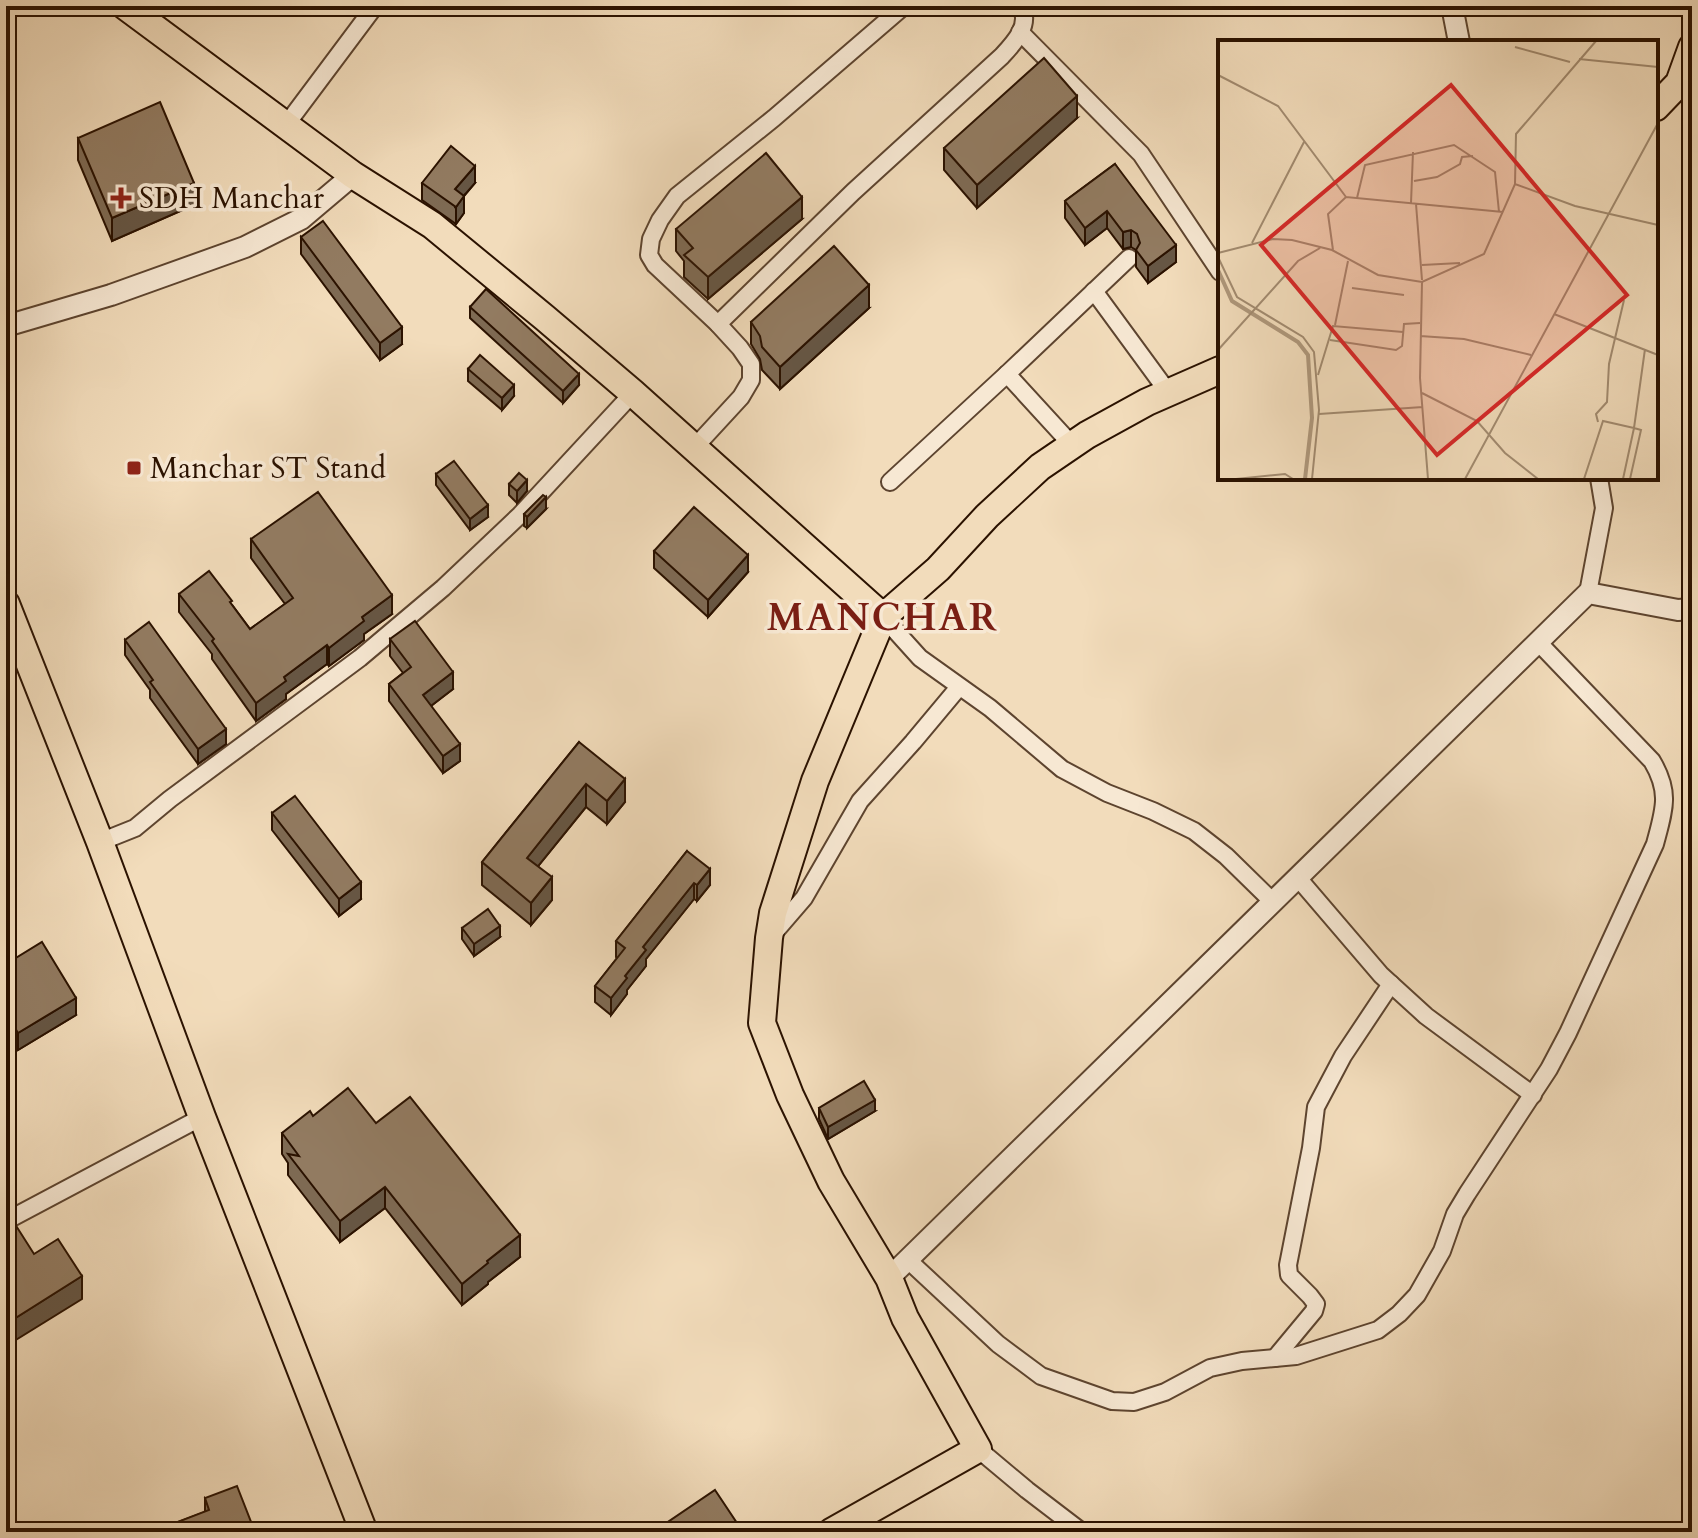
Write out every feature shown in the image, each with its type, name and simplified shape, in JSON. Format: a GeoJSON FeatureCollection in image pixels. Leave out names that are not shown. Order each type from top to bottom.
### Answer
{"type":"FeatureCollection","features":[{"type":"Feature","properties":{"kind":"main road"},"geometry":{"type":"LineString","coordinates":[[125,6],[353,175],[432,225],[633,393],[883,617]]}},
{"type":"Feature","properties":{"kind":"main road"},"geometry":{"type":"LineString","coordinates":[[1658,105],[1679,83],[1692,47]]}},
{"type":"Feature","properties":{"kind":"main road"},"geometry":{"type":"LineString","coordinates":[[831,1532],[978,1449],[905,1318],[898,1269],[831,1181],[790,1095],[762,1023],[773,913],[815,781],[883,617],[938,569],[987,516],[1072,445],[1147,402],[1218,371]]}},
{"type":"Feature","properties":{"kind":"main road"},"geometry":{"type":"LineString","coordinates":[[6,604],[364,1532]]}},
{"type":"Feature","properties":{"kind":"street"},"geometry":{"type":"LineString","coordinates":[[286,125],[375,6]]}},
{"type":"Feature","properties":{"kind":"street"},"geometry":{"type":"LineString","coordinates":[[694,448],[741,397],[751,380],[751,364],[718,324],[655,265],[649,255],[651,239],[660,220],[677,196],[774,118],[904,6]]}},
{"type":"Feature","properties":{"kind":"street"},"geometry":{"type":"LineString","coordinates":[[718,324],[853,192],[1002,56],[1025,23],[1021,6]]}},
{"type":"Feature","properties":{"kind":"street"},"geometry":{"type":"LineString","coordinates":[[1452,6],[1459,40]]}},
{"type":"Feature","properties":{"kind":"street"},"geometry":{"type":"LineString","coordinates":[[1020,32],[1141,154],[1218,269]]}},
{"type":"Feature","properties":{"kind":"street"},"geometry":{"type":"LineString","coordinates":[[6,326],[111,295],[245,247],[301,219],[353,175]]}},
{"type":"Feature","properties":{"kind":"street"},"geometry":{"type":"LineString","coordinates":[[890,482],[1129,258]]}},
{"type":"Feature","properties":{"kind":"street"},"geometry":{"type":"LineString","coordinates":[[1094,291],[1168,392]]}},
{"type":"Feature","properties":{"kind":"street"},"geometry":{"type":"LineString","coordinates":[[1007,374],[1072,445]]}},
{"type":"Feature","properties":{"kind":"street"},"geometry":{"type":"LineString","coordinates":[[100,842],[135,828],[360,658],[520,515],[633,393]]}},
{"type":"Feature","properties":{"kind":"street"},"geometry":{"type":"LineString","coordinates":[[1538,642],[1652,761],[1662,777],[1665,794],[1663,815],[1655,844],[1549,1069],[1455,1214],[1442,1251],[1417,1295],[1399,1314],[1378,1330],[1296,1356],[1242,1361],[1210,1368],[1165,1392],[1134,1402],[1112,1401],[1041,1376],[898,1269],[1588,593],[1604,508],[1599,480]]}},
{"type":"Feature","properties":{"kind":"street"},"geometry":{"type":"LineString","coordinates":[[1588,593],[1678,610],[1692,609]]}},
{"type":"Feature","properties":{"kind":"street"},"geometry":{"type":"LineString","coordinates":[[883,617],[920,658],[990,708],[1062,769],[1107,793],[1194,831],[1226,856],[1273,902]]}},
{"type":"Feature","properties":{"kind":"street"},"geometry":{"type":"LineString","coordinates":[[769,938],[804,898],[860,801],[959,687]]}},
{"type":"Feature","properties":{"kind":"street"},"geometry":{"type":"LineString","coordinates":[[1298,878],[1381,975],[1426,1016],[1533,1095]]}},
{"type":"Feature","properties":{"kind":"street"},"geometry":{"type":"LineString","coordinates":[[1275,1358],[1314,1311],[1316,1304],[1289,1275],[1288,1265],[1316,1107],[1343,1056],[1391,984]]}},
{"type":"Feature","properties":{"kind":"street"},"geometry":{"type":"LineString","coordinates":[[6,1221],[202,1117]]}},
{"type":"Feature","properties":{"kind":"street"},"geometry":{"type":"LineString","coordinates":[[978,1449],[1082,1532]]}},
{"type":"Feature","properties":{"kind":"building"},"geometry":{"type":"Polygon","coordinates":[[[1044,58],[1077,96],[977,185],[944,148],[1044,58]]]}},
{"type":"Feature","properties":{"kind":"building"},"geometry":{"type":"Polygon","coordinates":[[[160,102],[194,183],[112,218],[78,138],[160,102]]]}},
{"type":"Feature","properties":{"kind":"building"},"geometry":{"type":"Polygon","coordinates":[[[451,146],[475,166],[455,189],[464,196],[456,207],[422,183],[451,146]]]}},
{"type":"Feature","properties":{"kind":"building"},"geometry":{"type":"Polygon","coordinates":[[[766,153],[802,197],[708,277],[684,255],[693,248],[676,229],[766,153]]]}},
{"type":"Feature","properties":{"kind":"building"},"geometry":{"type":"Polygon","coordinates":[[[1115,164],[1176,245],[1148,266],[1136,250],[1140,243],[1137,234],[1131,230],[1123,232],[1107,211],[1085,228],[1065,201],[1115,164]]]}},
{"type":"Feature","properties":{"kind":"building"},"geometry":{"type":"Polygon","coordinates":[[[323,221],[402,327],[380,343],[301,237],[323,221]]]}},
{"type":"Feature","properties":{"kind":"building"},"geometry":{"type":"Polygon","coordinates":[[[834,246],[869,285],[780,367],[762,347],[760,336],[751,322],[834,246]]]}},
{"type":"Feature","properties":{"kind":"building"},"geometry":{"type":"Polygon","coordinates":[[[486,289],[579,374],[563,391],[470,307],[486,289]]]}},
{"type":"Feature","properties":{"kind":"building"},"geometry":{"type":"Polygon","coordinates":[[[480,355],[514,385],[502,398],[468,369],[480,355]]]}},
{"type":"Feature","properties":{"kind":"building"},"geometry":{"type":"Polygon","coordinates":[[[454,461],[488,505],[470,519],[436,474],[454,461]]]}},
{"type":"Feature","properties":{"kind":"building"},"geometry":{"type":"Polygon","coordinates":[[[519,473],[527,480],[517,491],[509,484],[519,473]]]}},
{"type":"Feature","properties":{"kind":"building"},"geometry":{"type":"Polygon","coordinates":[[[318,492],[392,595],[362,617],[364,621],[329,648],[327,645],[284,677],[286,681],[256,703],[212,641],[214,639],[179,594],[209,571],[250,629],[293,598],[251,539],[318,492]]]}},
{"type":"Feature","properties":{"kind":"building"},"geometry":{"type":"Polygon","coordinates":[[[543,495],[546,497],[527,517],[524,514],[543,495]]]}},
{"type":"Feature","properties":{"kind":"building"},"geometry":{"type":"Polygon","coordinates":[[[694,507],[748,555],[708,600],[654,551],[694,507]]]}},
{"type":"Feature","properties":{"kind":"building"},"geometry":{"type":"Polygon","coordinates":[[[415,621],[453,672],[423,695],[460,744],[443,756],[389,684],[411,667],[390,639],[415,621]]]}},
{"type":"Feature","properties":{"kind":"building"},"geometry":{"type":"Polygon","coordinates":[[[149,622],[226,729],[198,749],[150,682],[153,680],[125,640],[149,622]]]}},
{"type":"Feature","properties":{"kind":"building"},"geometry":{"type":"Polygon","coordinates":[[[579,742],[625,779],[607,801],[586,784],[527,858],[552,877],[531,903],[482,862],[579,742]]]}},
{"type":"Feature","properties":{"kind":"building"},"geometry":{"type":"Polygon","coordinates":[[[295,796],[361,882],[339,899],[272,813],[295,796]]]}},
{"type":"Feature","properties":{"kind":"building"},"geometry":{"type":"Polygon","coordinates":[[[687,851],[710,869],[697,885],[694,883],[643,947],[646,950],[611,998],[595,986],[625,948],[616,941],[687,851]]]}},
{"type":"Feature","properties":{"kind":"building"},"geometry":{"type":"Polygon","coordinates":[[[488,909],[500,926],[474,944],[462,928],[488,909]]]}},
{"type":"Feature","properties":{"kind":"building"},"geometry":{"type":"Polygon","coordinates":[[[42,942],[76,998],[18,1033],[6,1013],[6,964],[42,942]]]}},
{"type":"Feature","properties":{"kind":"building"},"geometry":{"type":"Polygon","coordinates":[[[864,1081],[875,1100],[828,1127],[819,1108],[864,1081]]]}},
{"type":"Feature","properties":{"kind":"building"},"geometry":{"type":"Polygon","coordinates":[[[348,1088],[376,1123],[410,1097],[520,1235],[462,1284],[385,1187],[340,1221],[288,1154],[299,1156],[282,1133],[310,1111],[313,1116],[348,1088]]]}},
{"type":"Feature","properties":{"kind":"building"},"geometry":{"type":"Polygon","coordinates":[[[6,1210],[34,1254],[58,1239],[82,1276],[6,1324],[6,1210]]]}},
{"type":"Feature","properties":{"kind":"building"},"geometry":{"type":"Polygon","coordinates":[[[237,1486],[255,1532],[164,1532],[162,1528],[209,1510],[205,1498],[237,1486]]]}},
{"type":"Feature","properties":{"kind":"building"},"geometry":{"type":"Polygon","coordinates":[[[715,1490],[739,1526],[729,1532],[653,1532],[715,1490]]]}},
{"type":"Feature","properties":{"kind":"place","name":"SDH Manchar"},"geometry":{"type":"Point","coordinates":[121,198]}},
{"type":"Feature","properties":{"kind":"place","name":"Manchar ST Stand"},"geometry":{"type":"Point","coordinates":[134,468]}},
{"type":"Feature","properties":{"kind":"district","name":"MANCHAR"},"geometry":{"type":"Point","coordinates":[883,617]}}]}
